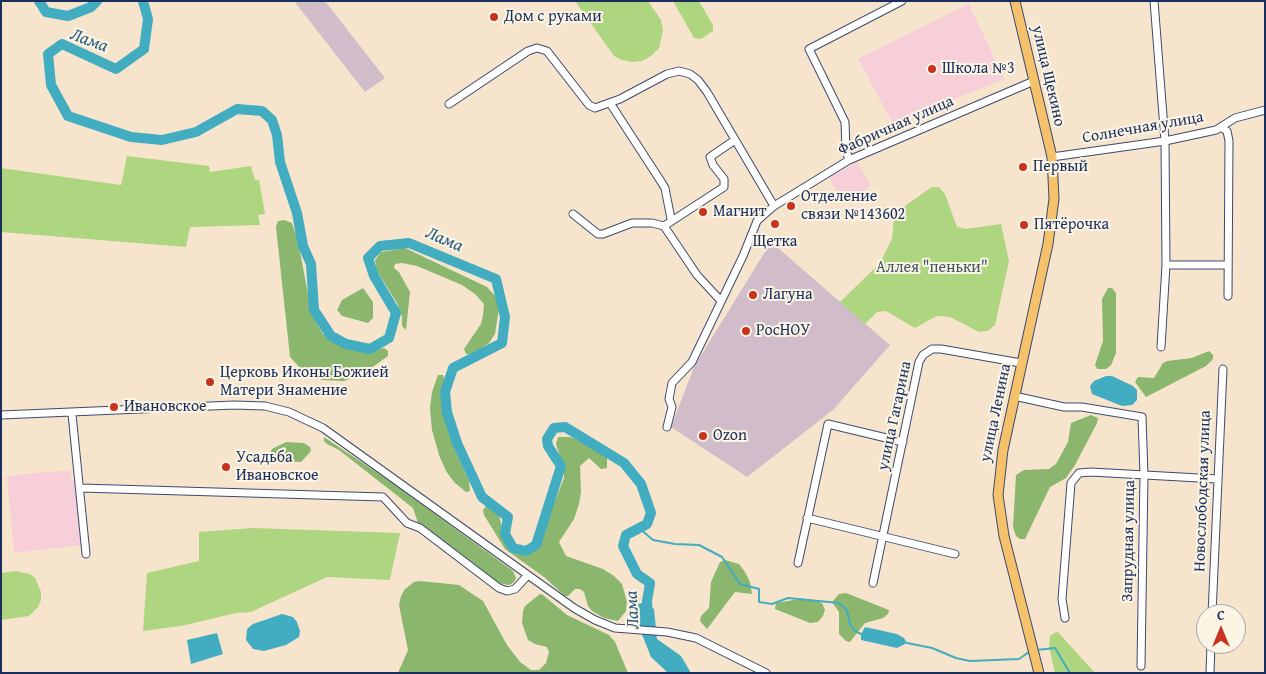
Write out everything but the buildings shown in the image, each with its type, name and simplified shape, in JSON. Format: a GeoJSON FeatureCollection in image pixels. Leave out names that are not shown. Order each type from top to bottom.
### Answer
{"type":"FeatureCollection","features":[{"type":"Feature","properties":{"kind":"main road","name":"улица Щекино"},"geometry":{"type":"LineString","coordinates":[[1015,1],[1052,157]]}},
{"type":"Feature","properties":{"kind":"main road","name":"улица Ленина"},"geometry":{"type":"LineString","coordinates":[[1039,673],[1000,515],[999,473],[1052,221],[1055,184],[1052,157]]}},
{"type":"Feature","properties":{"kind":"street"},"geometry":{"type":"LineString","coordinates":[[849,160],[846,150],[846,122],[809,49],[902,1]]}},
{"type":"Feature","properties":{"kind":"street"},"geometry":{"type":"LineString","coordinates":[[1154,1],[1165,141],[1166,265],[1161,347]]}},
{"type":"Feature","properties":{"kind":"street"},"geometry":{"type":"LineString","coordinates":[[450,104],[528,51],[537,48],[547,51],[589,105],[595,108],[600,108],[667,74],[679,71],[690,74],[698,80],[707,92],[774,206]]}},
{"type":"Feature","properties":{"kind":"street","name":"Фабричная улица"},"geometry":{"type":"LineString","coordinates":[[667,427],[672,407],[669,399],[672,383],[692,362],[757,221],[774,206],[849,160],[1034,81]]}},
{"type":"Feature","properties":{"kind":"street"},"geometry":{"type":"LineString","coordinates":[[610,103],[665,188],[671,219]]}},
{"type":"Feature","properties":{"kind":"street","name":"Солнечная улица"},"geometry":{"type":"LineString","coordinates":[[1052,157],[1165,141],[1222,128],[1235,118],[1265,110]]}},
{"type":"Feature","properties":{"kind":"street"},"geometry":{"type":"LineString","coordinates":[[1222,128],[1227,132],[1230,141],[1228,296]]}},
{"type":"Feature","properties":{"kind":"street"},"geometry":{"type":"LineString","coordinates":[[664,226],[671,219],[724,187],[724,179],[713,165],[710,157],[735,140]]}},
{"type":"Feature","properties":{"kind":"street"},"geometry":{"type":"LineString","coordinates":[[573,214],[598,234],[603,234],[632,223],[652,223],[664,226],[697,275],[721,301]]}},
{"type":"Feature","properties":{"kind":"street"},"geometry":{"type":"LineString","coordinates":[[1166,265],[1228,265]]}},
{"type":"Feature","properties":{"kind":"street","name":"улица Гагарина"},"geometry":{"type":"LineString","coordinates":[[872,582],[919,362],[926,352],[941,349],[1021,363]]}},
{"type":"Feature","properties":{"kind":"street","name":"Новослободская улица"},"geometry":{"type":"LineString","coordinates":[[1212,604],[1223,369]]}},
{"type":"Feature","properties":{"kind":"street","name":"Запрудная улица"},"geometry":{"type":"LineString","coordinates":[[1014,396],[1064,407],[1092,409],[1142,418],[1144,475],[1141,666]]}},
{"type":"Feature","properties":{"kind":"street"},"geometry":{"type":"LineString","coordinates":[[1,415],[72,414],[234,406],[265,406],[289,412],[323,428],[595,620],[626,630],[667,632],[702,640],[766,673]]}},
{"type":"Feature","properties":{"kind":"street"},"geometry":{"type":"LineString","coordinates":[[72,414],[81,488],[86,554]]}},
{"type":"Feature","properties":{"kind":"street"},"geometry":{"type":"LineString","coordinates":[[798,563],[828,424],[903,442]]}},
{"type":"Feature","properties":{"kind":"street"},"geometry":{"type":"LineString","coordinates":[[1064,618],[1062,600],[1071,483],[1074,478],[1085,471],[1217,479]]}},
{"type":"Feature","properties":{"kind":"street"},"geometry":{"type":"LineString","coordinates":[[81,488],[383,497],[407,523],[420,528],[499,588],[507,591],[515,589],[528,574]]}},
{"type":"Feature","properties":{"kind":"street"},"geometry":{"type":"LineString","coordinates":[[808,518],[883,534],[955,554]]}},
{"type":"Feature","properties":{"kind":"street"},"geometry":{"type":"LineString","coordinates":[[1210,673],[1211,654]]}},
{"type":"Feature","properties":{"kind":"shaded area"},"geometry":{"type":"Polygon","coordinates":[[[294,1],[325,1],[385,78],[365,92],[294,1]]]}},
{"type":"Feature","properties":{"kind":"shaded area","name":"Школа №3"},"geometry":{"type":"Polygon","coordinates":[[[969,4],[1004,79],[893,124],[858,59],[969,4]]]}},
{"type":"Feature","properties":{"kind":"shaded area"},"geometry":{"type":"Polygon","coordinates":[[[857,162],[871,186],[843,202],[829,177],[857,162]]]}},
{"type":"Feature","properties":{"kind":"shaded area"},"geometry":{"type":"Polygon","coordinates":[[[771,242],[890,345],[833,410],[747,477],[671,427],[694,367],[771,242]]]}},
{"type":"Feature","properties":{"kind":"shaded area"},"geometry":{"type":"Polygon","coordinates":[[[70,470],[72,481],[76,481],[82,545],[14,553],[7,476],[70,470]]]}},
{"type":"Feature","properties":{"kind":"green space"},"geometry":{"type":"Polygon","coordinates":[[[575,1],[648,1],[661,20],[663,30],[659,48],[642,61],[632,62],[614,56],[575,1]]]}},
{"type":"Feature","properties":{"kind":"green space"},"geometry":{"type":"Polygon","coordinates":[[[673,1],[699,1],[713,25],[713,31],[701,39],[694,38],[673,1]]]}},
{"type":"Feature","properties":{"kind":"green space"},"geometry":{"type":"Polygon","coordinates":[[[127,156],[209,166],[210,172],[251,166],[255,180],[259,180],[265,214],[258,215],[260,225],[190,227],[186,247],[1,232],[1,168],[121,185],[127,156]]]}},
{"type":"Feature","properties":{"kind":"green space","name":"Аллея \"пеньки\""},"geometry":{"type":"Polygon","coordinates":[[[932,187],[939,187],[945,194],[957,227],[966,229],[1001,224],[1009,261],[995,325],[988,331],[979,332],[950,317],[937,316],[915,328],[886,311],[877,312],[865,324],[840,302],[880,263],[892,239],[894,219],[898,211],[932,187]]]}},
{"type":"Feature","properties":{"kind":"green space"},"geometry":{"type":"Polygon","coordinates":[[[284,220],[292,223],[298,241],[312,315],[323,334],[344,348],[364,352],[384,348],[388,351],[388,356],[363,374],[344,381],[322,380],[302,370],[290,357],[276,227],[278,221],[284,220]]]}},
{"type":"Feature","properties":{"kind":"green space"},"geometry":{"type":"Polygon","coordinates":[[[405,248],[487,287],[498,299],[499,308],[495,334],[489,343],[473,354],[466,354],[464,349],[481,324],[483,315],[484,304],[475,294],[462,285],[417,266],[402,263],[395,264],[394,268],[399,272],[410,292],[406,330],[402,326],[402,317],[397,303],[377,271],[375,260],[381,252],[405,248]]]}},
{"type":"Feature","properties":{"kind":"green space"},"geometry":{"type":"Polygon","coordinates":[[[363,288],[373,302],[373,318],[368,323],[342,316],[337,310],[342,300],[363,288]]]}},
{"type":"Feature","properties":{"kind":"green space"},"geometry":{"type":"Polygon","coordinates":[[[1108,288],[1112,288],[1116,293],[1116,353],[1111,365],[1106,369],[1097,369],[1095,365],[1103,341],[1102,299],[1108,288]]]}},
{"type":"Feature","properties":{"kind":"green space"},"geometry":{"type":"Polygon","coordinates":[[[1209,351],[1213,355],[1213,359],[1206,366],[1146,397],[1135,382],[1138,377],[1154,378],[1163,363],[1167,361],[1192,358],[1209,351]]]}},
{"type":"Feature","properties":{"kind":"green space"},"geometry":{"type":"Polygon","coordinates":[[[438,375],[443,375],[445,380],[442,408],[454,448],[469,481],[470,491],[466,492],[454,482],[446,471],[432,430],[430,408],[432,392],[438,375]]]}},
{"type":"Feature","properties":{"kind":"green space"},"geometry":{"type":"Polygon","coordinates":[[[1091,415],[1098,418],[1097,423],[1075,465],[1066,478],[1050,487],[1025,539],[1020,539],[1016,536],[1013,527],[1016,475],[1024,470],[1049,469],[1056,464],[1068,442],[1071,423],[1091,415]]]}},
{"type":"Feature","properties":{"kind":"green space"},"geometry":{"type":"Polygon","coordinates":[[[324,437],[391,482],[513,571],[516,578],[514,582],[509,585],[497,583],[418,523],[413,508],[339,450],[327,444],[324,441],[324,437]]]}},
{"type":"Feature","properties":{"kind":"green space"},"geometry":{"type":"Polygon","coordinates":[[[558,437],[570,437],[584,442],[607,457],[607,468],[601,469],[589,458],[580,466],[581,492],[579,504],[574,519],[559,542],[566,556],[603,569],[622,584],[627,602],[626,611],[618,621],[604,618],[592,611],[588,606],[584,592],[580,589],[575,589],[568,596],[565,596],[544,577],[505,549],[484,515],[483,510],[486,506],[490,506],[498,512],[505,539],[513,549],[524,552],[537,548],[564,478],[564,468],[556,444],[558,437]]]}},
{"type":"Feature","properties":{"kind":"green space"},"geometry":{"type":"Polygon","coordinates":[[[286,442],[304,443],[310,447],[311,451],[301,462],[277,461],[270,453],[272,449],[286,442]]]}},
{"type":"Feature","properties":{"kind":"green space"},"geometry":{"type":"Polygon","coordinates":[[[253,528],[400,533],[390,580],[327,577],[251,612],[236,613],[181,626],[143,631],[147,573],[199,561],[199,532],[253,528]]]}},
{"type":"Feature","properties":{"kind":"green space"},"geometry":{"type":"Polygon","coordinates":[[[725,560],[739,564],[750,582],[752,594],[735,592],[707,629],[700,621],[701,616],[709,608],[711,582],[720,562],[725,560]]]}},
{"type":"Feature","properties":{"kind":"green space"},"geometry":{"type":"Polygon","coordinates":[[[16,571],[30,574],[35,578],[41,592],[41,600],[38,607],[29,616],[1,620],[1,573],[16,571]]]}},
{"type":"Feature","properties":{"kind":"green space"},"geometry":{"type":"Polygon","coordinates":[[[414,582],[459,585],[483,601],[507,645],[520,662],[531,670],[539,670],[546,663],[549,652],[547,647],[528,640],[522,623],[523,611],[525,606],[540,594],[543,595],[567,615],[609,635],[615,642],[628,673],[398,673],[408,650],[399,605],[401,596],[405,589],[414,582]]]}},
{"type":"Feature","properties":{"kind":"green space"},"geometry":{"type":"Polygon","coordinates":[[[846,593],[889,610],[888,614],[883,618],[865,623],[850,642],[846,641],[839,634],[839,612],[832,602],[839,594],[846,593]]]}},
{"type":"Feature","properties":{"kind":"green space"},"geometry":{"type":"Polygon","coordinates":[[[794,600],[813,600],[822,603],[825,610],[823,616],[818,622],[810,623],[775,609],[776,603],[794,600]]]}},
{"type":"Feature","properties":{"kind":"green space"},"geometry":{"type":"Polygon","coordinates":[[[1058,632],[1095,673],[1055,673],[1049,647],[1050,636],[1058,632]]]}},
{"type":"Feature","properties":{"kind":"water"},"geometry":{"type":"Polygon","coordinates":[[[1106,376],[1112,376],[1133,386],[1137,390],[1137,400],[1132,405],[1122,406],[1092,394],[1090,386],[1094,381],[1106,376]]]}},
{"type":"Feature","properties":{"kind":"water"},"geometry":{"type":"Polygon","coordinates":[[[643,603],[654,609],[657,639],[681,656],[691,673],[668,673],[651,657],[633,612],[638,604],[643,603]]]}},
{"type":"Feature","properties":{"kind":"water"},"geometry":{"type":"Polygon","coordinates":[[[282,614],[293,617],[297,622],[300,631],[299,637],[286,645],[264,651],[253,649],[246,640],[247,629],[253,624],[282,614]]]}},
{"type":"Feature","properties":{"kind":"water"},"geometry":{"type":"Polygon","coordinates":[[[865,627],[897,634],[904,638],[907,643],[897,648],[861,640],[861,634],[865,627]]]}},
{"type":"Feature","properties":{"kind":"water"},"geometry":{"type":"Polygon","coordinates":[[[217,633],[223,654],[191,664],[187,640],[217,633]]]}},
{"type":"Feature","properties":{"kind":"waterway","name":"Лама"},"geometry":{"type":"LineString","coordinates":[[39,1],[46,12],[68,16],[91,7],[97,1]]}},
{"type":"Feature","properties":{"kind":"waterway","name":"Лама"},"geometry":{"type":"LineString","coordinates":[[143,1],[148,19],[144,49],[116,69],[62,44],[48,54],[51,85],[68,116],[131,137],[162,140],[196,132],[237,109],[262,111],[272,120],[277,135],[280,162],[297,213],[303,246],[311,264],[314,310],[331,336],[346,344],[370,349],[389,338],[396,313],[374,276],[368,258],[380,246],[409,243],[496,279],[505,317],[502,343],[453,368],[445,392],[447,412],[457,443],[482,497],[508,517],[505,534],[513,548],[526,551],[536,545],[561,466],[548,446],[547,439],[554,428],[565,427],[624,463],[641,484],[651,513],[647,524],[626,535],[623,546],[637,574],[650,583],[647,601],[648,616]]}},
{"type":"Feature","properties":{"kind":"waterway"},"geometry":{"type":"LineString","coordinates":[[639,528],[653,540],[675,544],[699,545],[722,557],[740,584],[759,589],[759,602],[772,604],[788,598],[839,603],[847,610],[850,624],[855,631],[861,634]]}},
{"type":"Feature","properties":{"kind":"waterway"},"geometry":{"type":"LineString","coordinates":[[907,643],[932,648],[956,658],[970,661],[1019,659],[1029,652]]}},
{"type":"Feature","properties":{"kind":"waterway"},"geometry":{"type":"LineString","coordinates":[[1036,650],[1055,648],[1070,673]]}},
{"type":"Feature","properties":{"kind":"place","name":"Дом с руками"},"geometry":{"type":"Point","coordinates":[494,17]}},
{"type":"Feature","properties":{"kind":"place","name":"Школа №3"},"geometry":{"type":"Point","coordinates":[932,69]}},
{"type":"Feature","properties":{"kind":"place","name":"Первый"},"geometry":{"type":"Point","coordinates":[1023,167]}},
{"type":"Feature","properties":{"kind":"place","name":"Отделение связи №143602"},"geometry":{"type":"Point","coordinates":[791,206]}},
{"type":"Feature","properties":{"kind":"place","name":"Магнит"},"geometry":{"type":"Point","coordinates":[703,212]}},
{"type":"Feature","properties":{"kind":"place","name":"Щетка"},"geometry":{"type":"Point","coordinates":[775,224]}},
{"type":"Feature","properties":{"kind":"place","name":"Пятёрочка"},"geometry":{"type":"Point","coordinates":[1024,225]}},
{"type":"Feature","properties":{"kind":"place","name":"Лагуна"},"geometry":{"type":"Point","coordinates":[753,295]}},
{"type":"Feature","properties":{"kind":"place","name":"РосНОУ"},"geometry":{"type":"Point","coordinates":[746,331]}},
{"type":"Feature","properties":{"kind":"place","name":"Церковь Иконы Божией Матери Знамение"},"geometry":{"type":"Point","coordinates":[210,382]}},
{"type":"Feature","properties":{"kind":"place","name":"Ивановское"},"geometry":{"type":"Point","coordinates":[114,407]}},
{"type":"Feature","properties":{"kind":"place","name":"Ozon"},"geometry":{"type":"Point","coordinates":[703,436]}},
{"type":"Feature","properties":{"kind":"place","name":"Усадьба Ивановское"},"geometry":{"type":"Point","coordinates":[226,467]}}]}
